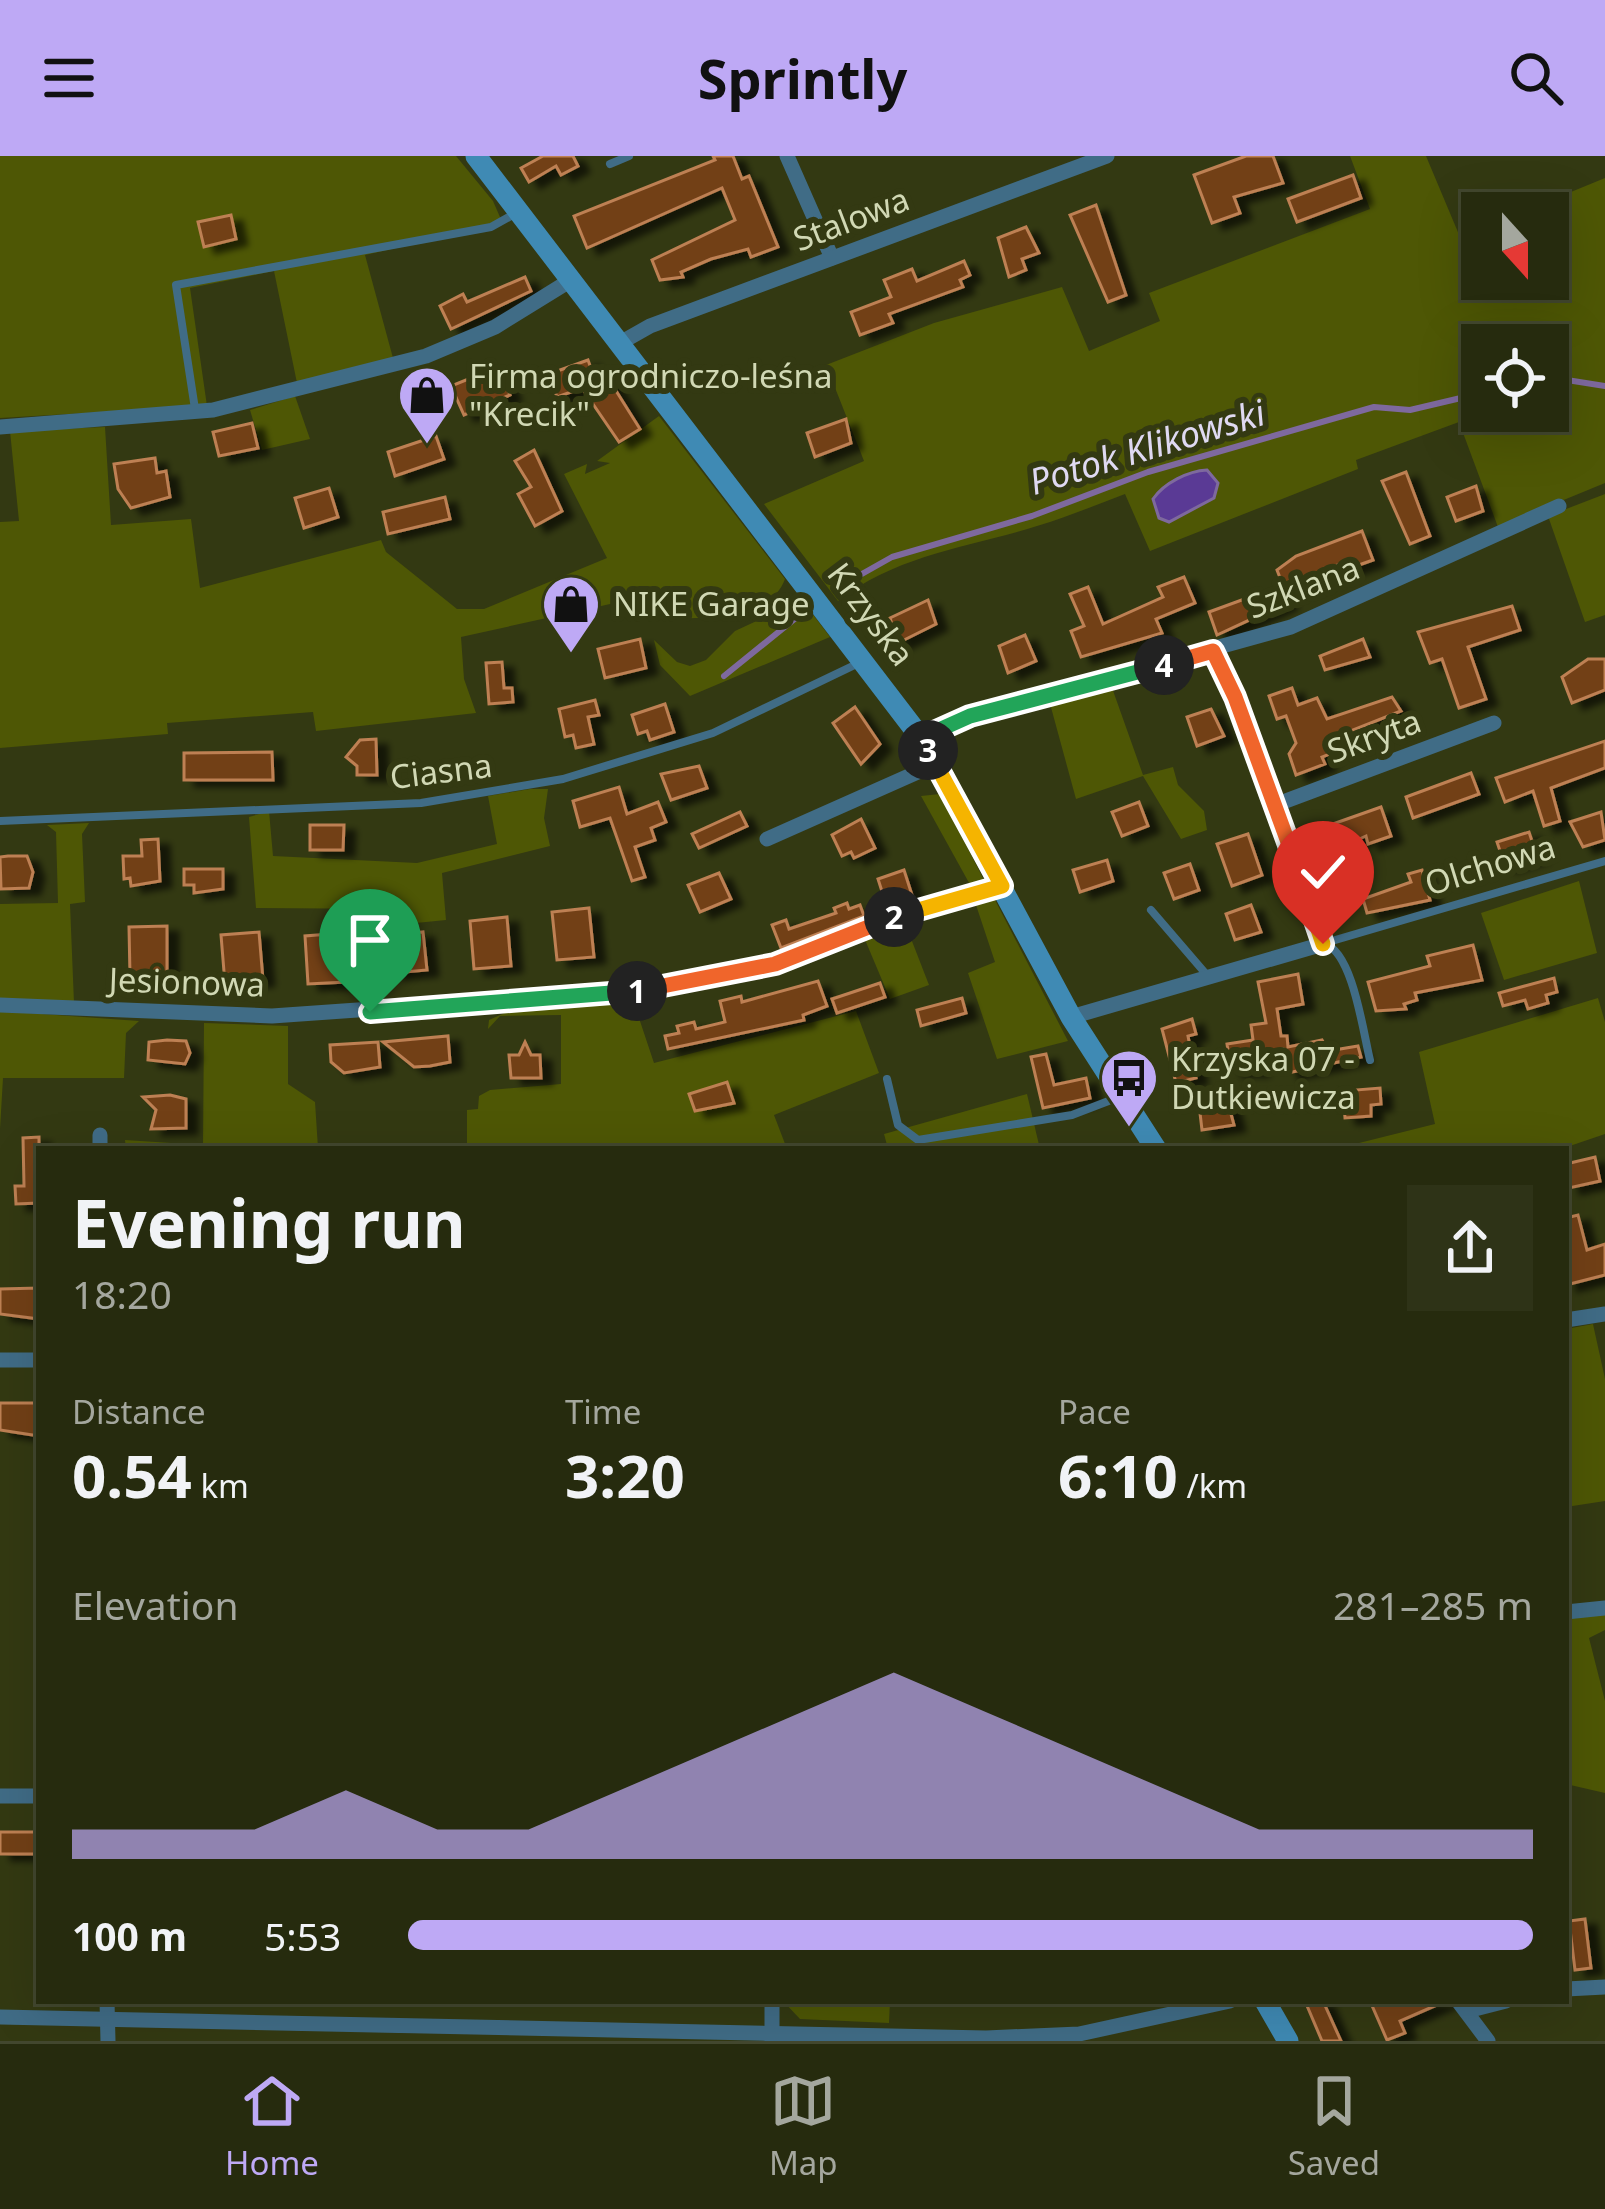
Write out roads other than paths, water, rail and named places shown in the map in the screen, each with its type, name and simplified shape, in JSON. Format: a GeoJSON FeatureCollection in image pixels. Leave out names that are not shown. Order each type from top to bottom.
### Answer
{"type":"FeatureCollection","features":[{"type":"Feature","properties":{"kind":"street","name":"Krzyska"},"geometry":{"type":"LineString","coordinates":[[476,156],[921,738],[1071,1017],[1154,1146]]}},
{"type":"Feature","properties":{"kind":"street"},"geometry":{"type":"LineString","coordinates":[[788,156],[832,258]]}},
{"type":"Feature","properties":{"kind":"street","name":"Stalowa"},"geometry":{"type":"LineString","coordinates":[[620,343],[650,326],[1107,156]]}},
{"type":"Feature","properties":{"kind":"street"},"geometry":{"type":"LineString","coordinates":[[0,427],[196,413],[460,345],[572,280]]}},
{"type":"Feature","properties":{"kind":"street","name":"Szklana"},"geometry":{"type":"LineString","coordinates":[[921,738],[970,716],[1213,651],[1312,618],[1558,506]]}},
{"type":"Feature","properties":{"kind":"street"},"geometry":{"type":"LineString","coordinates":[[1213,651],[1275,805],[1323,944]]}},
{"type":"Feature","properties":{"kind":"street","name":"Skryta"},"geometry":{"type":"LineString","coordinates":[[1275,805],[1494,723]]}},
{"type":"Feature","properties":{"kind":"street"},"geometry":{"type":"LineString","coordinates":[[767,838],[937,764]]}},
{"type":"Feature","properties":{"kind":"street","name":"Jesionowa"},"geometry":{"type":"LineString","coordinates":[[0,1005],[272,1016],[671,988],[775,964],[889,919],[1002,886]]}},
{"type":"Feature","properties":{"kind":"street","name":"Olchowa"},"geometry":{"type":"LineString","coordinates":[[1071,1017],[1205,974],[1323,944]]}},
{"type":"Feature","properties":{"kind":"street"},"geometry":{"type":"LineString","coordinates":[[1569,1320],[1605,1313]]}},
{"type":"Feature","properties":{"kind":"street"},"geometry":{"type":"LineString","coordinates":[[0,1360],[36,1360]]}},
{"type":"Feature","properties":{"kind":"street"},"geometry":{"type":"LineString","coordinates":[[1569,1612],[1605,1608]]}},
{"type":"Feature","properties":{"kind":"street"},"geometry":{"type":"LineString","coordinates":[[0,1796],[36,1796]]}},
{"type":"Feature","properties":{"kind":"street"},"geometry":{"type":"LineString","coordinates":[[1569,1989],[1605,1987]]}},
{"type":"Feature","properties":{"kind":"street"},"geometry":{"type":"LineString","coordinates":[[772,2004],[772,2037]]}},
{"type":"Feature","properties":{"kind":"street"},"geometry":{"type":"LineString","coordinates":[[0,2017],[108,2009],[772,2037],[986,2038],[1079,2034],[1216,2004]]}},
{"type":"Feature","properties":{"kind":"street"},"geometry":{"type":"LineString","coordinates":[[1267,2004],[1288,2041]]}},
{"type":"Feature","properties":{"kind":"street"},"geometry":{"type":"LineString","coordinates":[[1462,2006],[1488,2041]]}},
{"type":"Feature","properties":{"kind":"street"},"geometry":{"type":"LineString","coordinates":[[108,2009],[108,2041]]}},
{"type":"Feature","properties":{"kind":"lane"},"geometry":{"type":"LineString","coordinates":[[610,164],[628,156]]}},
{"type":"Feature","properties":{"kind":"lane"},"geometry":{"type":"LineString","coordinates":[[196,413],[176,285],[491,227],[519,211]]}},
{"type":"Feature","properties":{"kind":"lane","name":"Ciasna"},"geometry":{"type":"LineString","coordinates":[[0,821],[422,803],[563,778],[713,733],[865,660]]}},
{"type":"Feature","properties":{"kind":"lane","name":"Olchowa"},"geometry":{"type":"LineString","coordinates":[[1323,944],[1605,861]]}},
{"type":"Feature","properties":{"kind":"lane"},"geometry":{"type":"LineString","coordinates":[[1151,910],[1205,974]]}},
{"type":"Feature","properties":{"kind":"lane"},"geometry":{"type":"LineString","coordinates":[[1323,944],[1335,947],[1346,962],[1370,1060]]}},
{"type":"Feature","properties":{"kind":"lane"},"geometry":{"type":"LineString","coordinates":[[887,1078],[898,1125],[918,1140],[1072,1114],[1120,1096]]}},
{"type":"Feature","properties":{"kind":"waterway","name":"Potok Klikowski"},"geometry":{"type":"LineString","coordinates":[[1569,380],[1605,386]]}},
{"type":"Feature","properties":{"kind":"waterway","name":"Potok Klikowski"},"geometry":{"type":"LineString","coordinates":[[837,588],[892,557],[1032,516],[1148,472],[1374,407],[1410,410],[1461,398]]}},
{"type":"Feature","properties":{"kind":"waterway","name":"Potok Klikowski"},"geometry":{"type":"LineString","coordinates":[[724,676],[807,609]]}},
{"type":"Feature","properties":{"kind":"place","name":"Firma ogrodniczo-leśna \"Krecik\""},"geometry":{"type":"Point","coordinates":[427,446]}},
{"type":"Feature","properties":{"kind":"place","name":"NIKE Garage"},"geometry":{"type":"Point","coordinates":[571,655]}},
{"type":"Feature","properties":{"kind":"place","name":"Krzyska 07 - Dutkiewicza"},"geometry":{"type":"Point","coordinates":[1129,1129]}}]}
